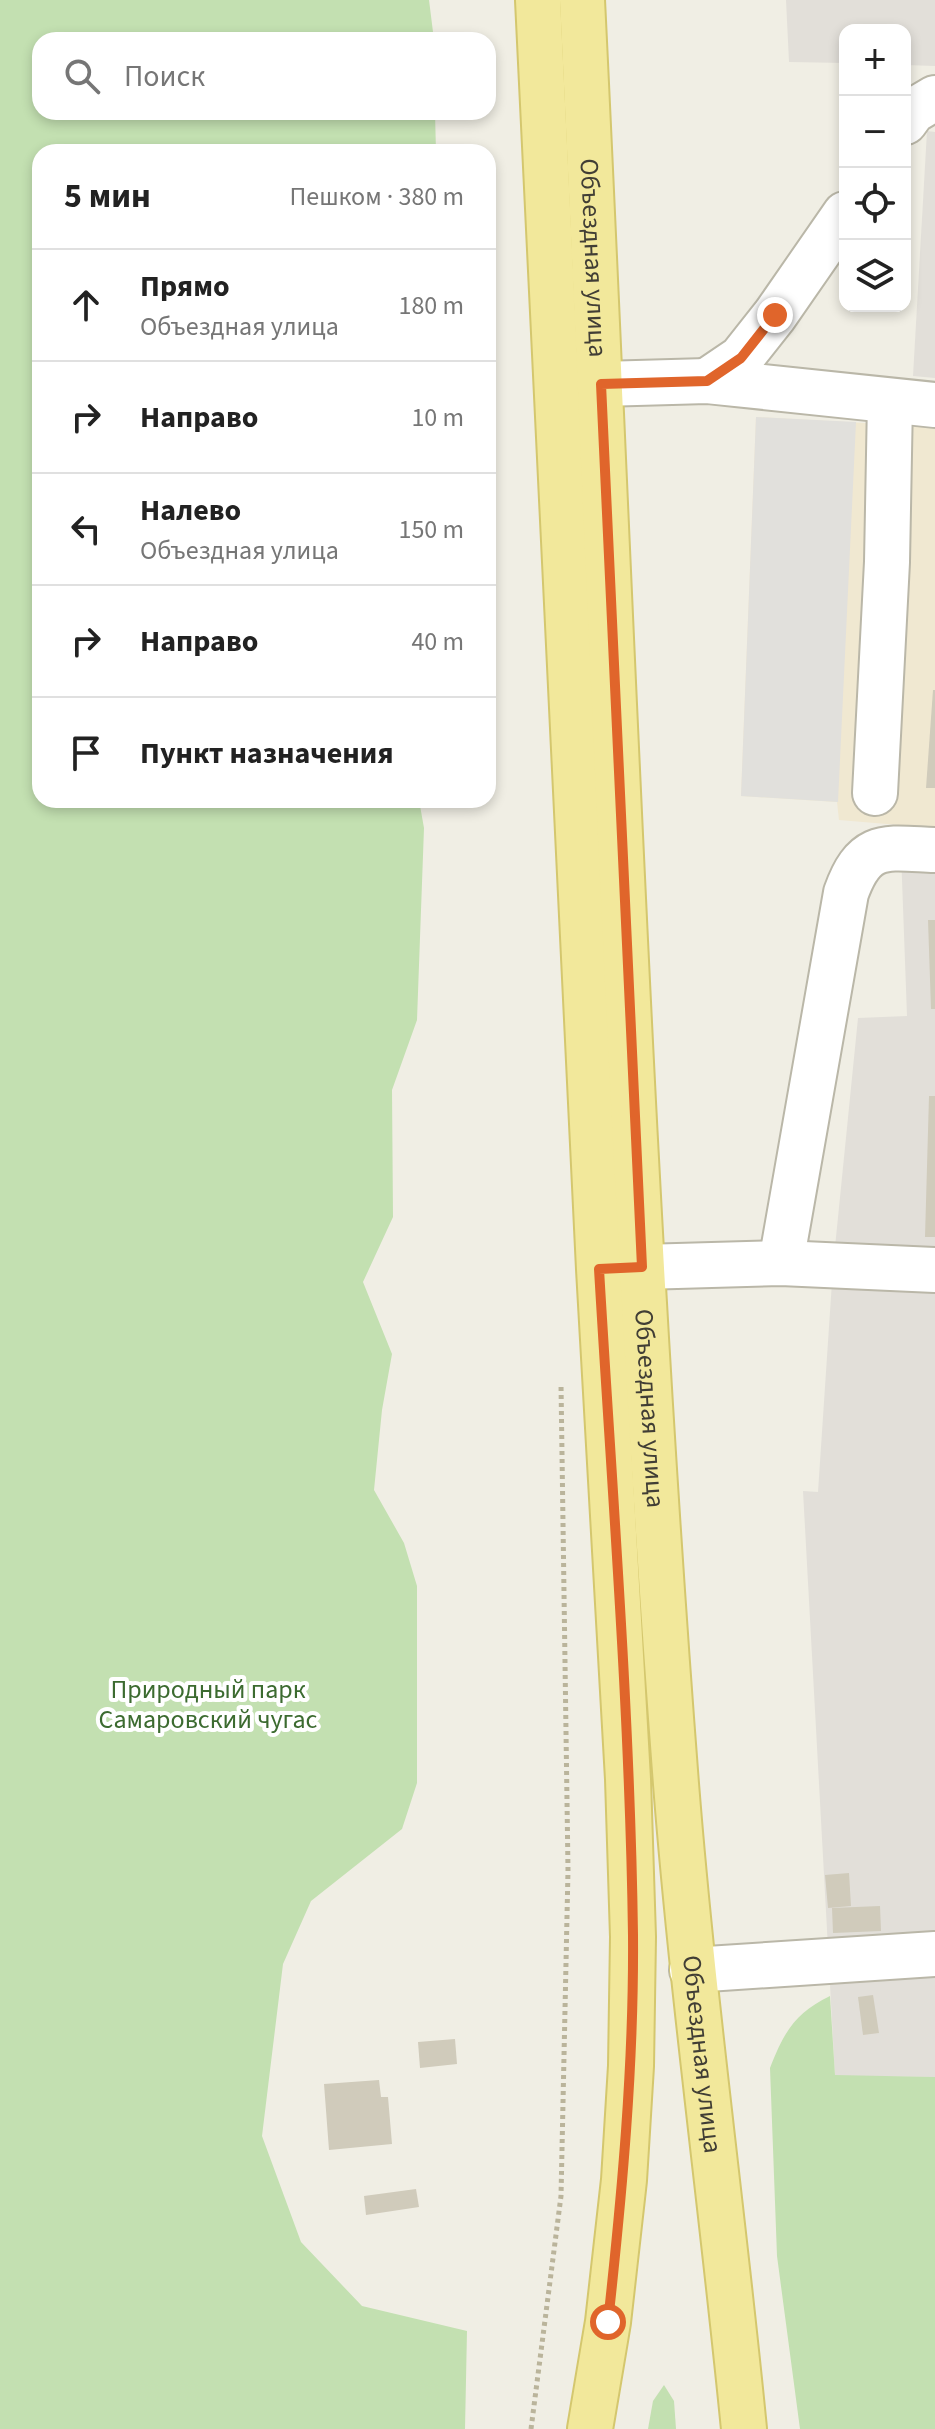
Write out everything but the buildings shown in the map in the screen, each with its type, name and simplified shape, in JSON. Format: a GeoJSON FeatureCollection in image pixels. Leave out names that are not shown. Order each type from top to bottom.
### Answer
{"type":"FeatureCollection","features":[{"type":"Feature","properties":{"kind":"main road","name":"Объездная улица"},"geometry":{"type":"LineString","coordinates":[[538,0],[599,1269],[628,1779],[633,1937],[631,2066],[624,2180],[608,2322],[590,2429]]}},
{"type":"Feature","properties":{"kind":"main road","name":"Объездная улица"},"geometry":{"type":"LineString","coordinates":[[582,0],[642,1267],[676,1778],[692,1970],[744,2429]]}},
{"type":"Feature","properties":{"kind":"main road"},"geometry":{"type":"LineString","coordinates":[[557,386],[601,384]]}},
{"type":"Feature","properties":{"kind":"main road"},"geometry":{"type":"LineString","coordinates":[[599,1269],[642,1267]]}},
{"type":"Feature","properties":{"kind":"lane"},"geometry":{"type":"LineString","coordinates":[[911,114],[935,98]]}},
{"type":"Feature","properties":{"kind":"lane"},"geometry":{"type":"LineString","coordinates":[[707,381],[741,358],[839,223]]}},
{"type":"Feature","properties":{"kind":"lane"},"geometry":{"type":"LineString","coordinates":[[601,384],[707,381],[935,405]]}},
{"type":"Feature","properties":{"kind":"lane"},"geometry":{"type":"LineString","coordinates":[[875,793],[887,562],[890,401]]}},
{"type":"Feature","properties":{"kind":"lane"},"geometry":{"type":"LineString","coordinates":[[781,1263],[846,893],[855,869],[869,855],[887,848],[935,850]]}},
{"type":"Feature","properties":{"kind":"lane"},"geometry":{"type":"LineString","coordinates":[[642,1267],[781,1263],[935,1270]]}},
{"type":"Feature","properties":{"kind":"lane"},"geometry":{"type":"LineString","coordinates":[[692,1970],[935,1954]]}},
{"type":"Feature","properties":{"kind":"path"},"geometry":{"type":"LineString","coordinates":[[531,2429],[561,2196],[568,1870],[561,1383]]}},
{"type":"Feature","properties":{"kind":"shaded area"},"geometry":{"type":"Polygon","coordinates":[[[786,0],[935,0],[935,66],[911,65],[911,24],[839,24],[839,63],[789,62],[786,0]]]}},
{"type":"Feature","properties":{"kind":"shaded area"},"geometry":{"type":"Polygon","coordinates":[[[927,131],[935,132],[935,378],[913,376],[927,131]]]}},
{"type":"Feature","properties":{"kind":"shaded area"},"geometry":{"type":"Polygon","coordinates":[[[756,417],[935,427],[935,828],[839,820],[837,802],[741,796],[756,417]]]}},
{"type":"Feature","properties":{"kind":"shaded area"},"geometry":{"type":"Polygon","coordinates":[[[756,417],[856,422],[838,802],[741,796],[756,417]]]}},
{"type":"Feature","properties":{"kind":"shaded area"},"geometry":{"type":"Polygon","coordinates":[[[900,825],[935,828],[935,2077],[835,2076],[803,1491],[818,1492],[833,1267],[858,1018],[907,1016],[900,825]]]}},
{"type":"Feature","properties":{"kind":"green space","name":"Природный парк Самаровский чугас"},"geometry":{"type":"Polygon","coordinates":[[[0,0],[429,0],[433,32],[32,32],[32,120],[435,120],[436,144],[32,144],[32,808],[420,808],[424,828],[417,1020],[392,1090],[393,1217],[363,1282],[392,1354],[382,1410],[374,1490],[404,1543],[417,1586],[417,1783],[402,1829],[311,1901],[283,1964],[262,2136],[301,2242],[362,2306],[467,2331],[465,2429],[0,2429],[0,0]]]}},
{"type":"Feature","properties":{"kind":"green space"},"geometry":{"type":"Polygon","coordinates":[[[830,1996],[835,2075],[935,2077],[935,2429],[800,2429],[777,2256],[770,2068],[792,2025],[808,2009],[830,1996]]]}},
{"type":"Feature","properties":{"kind":"green space"},"geometry":{"type":"Polygon","coordinates":[[[664,2385],[674,2401],[676,2429],[648,2429],[653,2401],[664,2385]]]}},
{"type":"Feature","properties":{"kind":"route"},"geometry":{"type":"LineString","coordinates":[[608,2322],[624,2180],[631,2066],[633,1937],[628,1779],[599,1269],[642,1267],[601,384],[707,381],[741,358],[775,315]]}}]}
